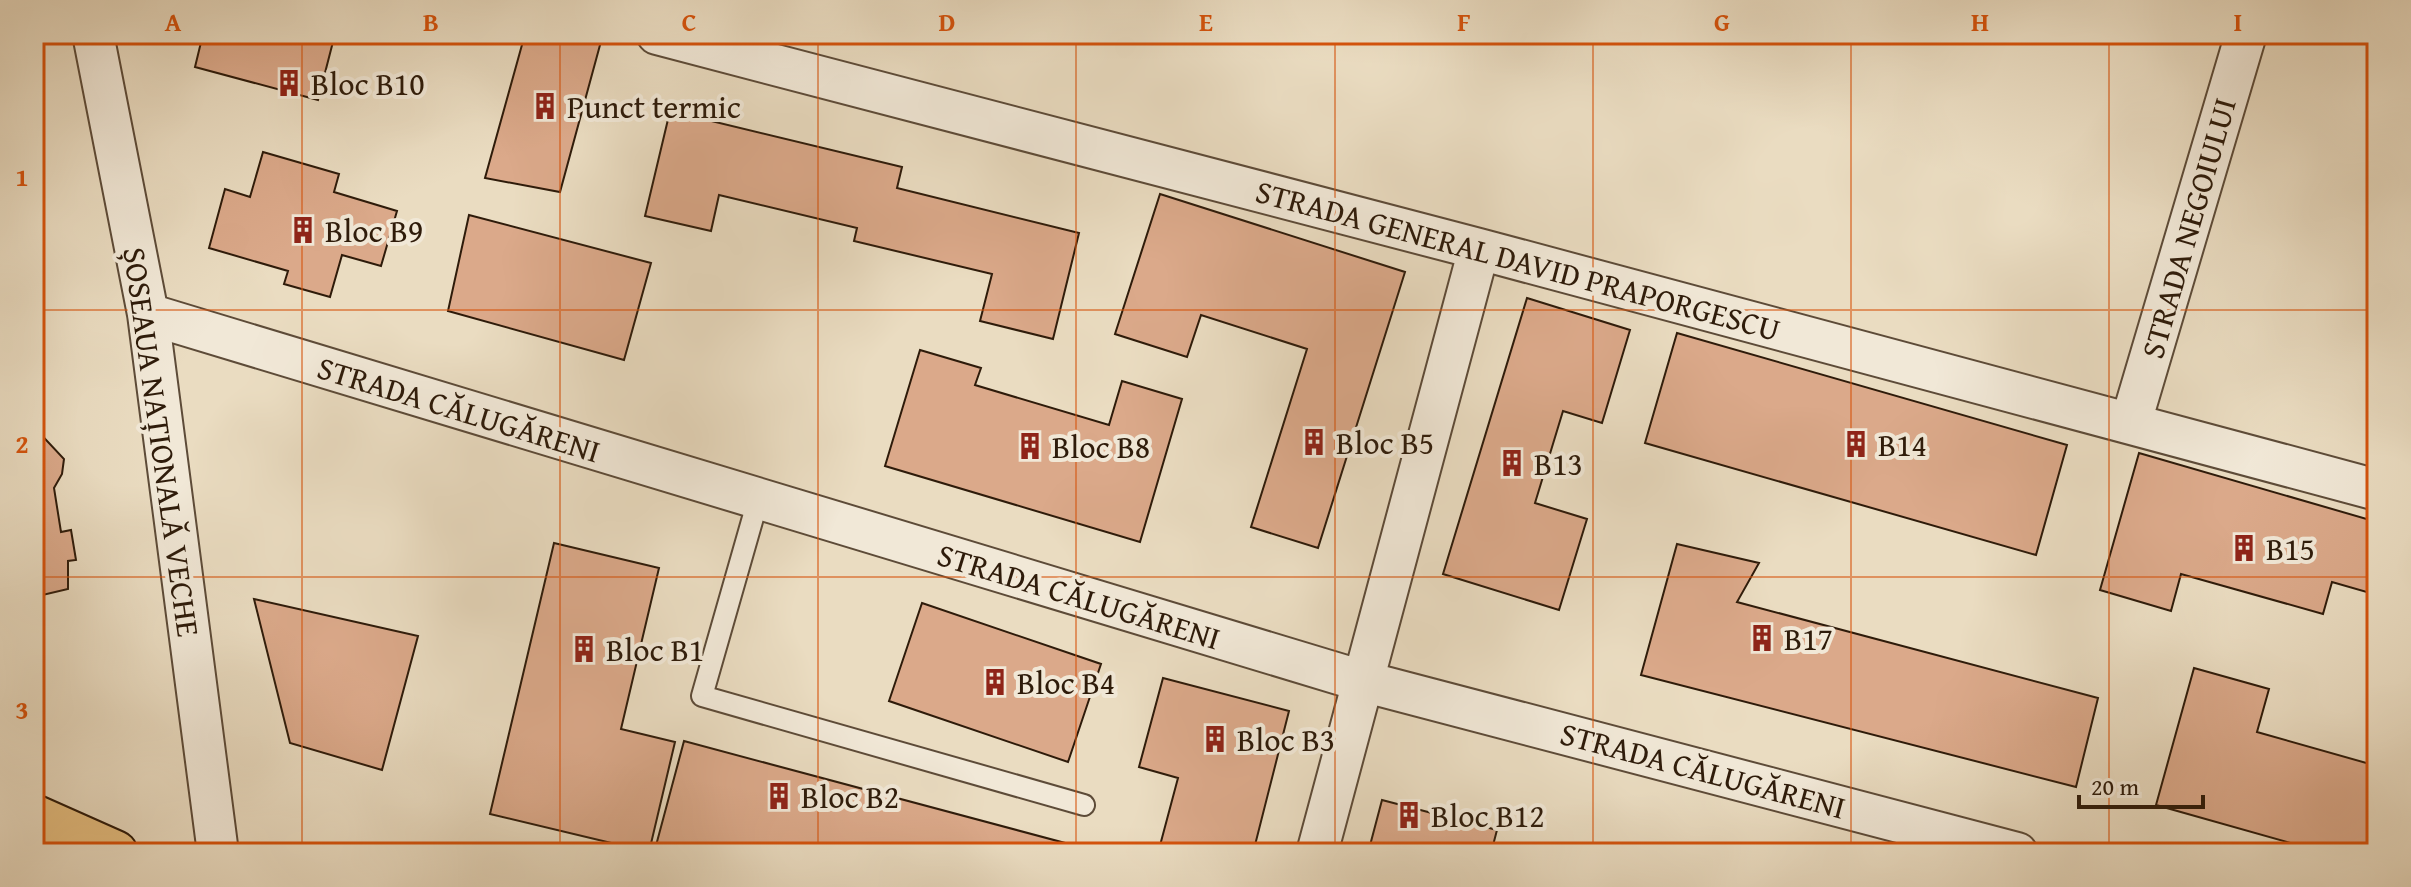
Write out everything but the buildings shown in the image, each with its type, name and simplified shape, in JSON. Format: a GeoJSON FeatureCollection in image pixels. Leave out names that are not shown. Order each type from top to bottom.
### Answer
{"type":"FeatureCollection","features":[{"type":"Feature","properties":{"kind":"main road"},"geometry":{"type":"LineString","coordinates":[[34,817],[115,853]]}},
{"type":"Feature","properties":{"kind":"street","name":"ȘOSEAUA NAȚIONALĂ VECHE"},"geometry":{"type":"LineString","coordinates":[[93,34],[148,314],[218,853]]}},
{"type":"Feature","properties":{"kind":"street","name":"STRADA GENERAL DAVID PRAPORGESCU"},"geometry":{"type":"LineString","coordinates":[[657,34],[1479,249],[2377,490]]}},
{"type":"Feature","properties":{"kind":"street","name":"STRADA NEGOIULUI"},"geometry":{"type":"LineString","coordinates":[[2131,422],[2246,34]]}},
{"type":"Feature","properties":{"kind":"street"},"geometry":{"type":"LineString","coordinates":[[1317,853],[1479,249]]}},
{"type":"Feature","properties":{"kind":"street","name":"STRADA CĂLUGĂRENI"},"geometry":{"type":"LineString","coordinates":[[148,314],[1362,681],[1993,850]]}},
{"type":"Feature","properties":{"kind":"lane"},"geometry":{"type":"LineString","coordinates":[[758,500],[702,696],[1084,805]]}},
{"type":"Feature","properties":{"kind":"place","name":"Bloc B10"},"geometry":{"type":"Point","coordinates":[289,83]}},
{"type":"Feature","properties":{"kind":"place","name":"Punct termic"},"geometry":{"type":"Point","coordinates":[545,106]}},
{"type":"Feature","properties":{"kind":"place","name":"Bloc B9"},"geometry":{"type":"Point","coordinates":[303,230]}},
{"type":"Feature","properties":{"kind":"place","name":"Bloc B5"},"geometry":{"type":"Point","coordinates":[1314,442]}},
{"type":"Feature","properties":{"kind":"place","name":"B14"},"geometry":{"type":"Point","coordinates":[1856,444]}},
{"type":"Feature","properties":{"kind":"place","name":"Bloc B8"},"geometry":{"type":"Point","coordinates":[1030,446]}},
{"type":"Feature","properties":{"kind":"place","name":"B13"},"geometry":{"type":"Point","coordinates":[1512,463]}},
{"type":"Feature","properties":{"kind":"place","name":"B15"},"geometry":{"type":"Point","coordinates":[2244,548]}},
{"type":"Feature","properties":{"kind":"place","name":"B17"},"geometry":{"type":"Point","coordinates":[1762,638]}},
{"type":"Feature","properties":{"kind":"place","name":"Bloc B1"},"geometry":{"type":"Point","coordinates":[584,649]}},
{"type":"Feature","properties":{"kind":"place","name":"Bloc B4"},"geometry":{"type":"Point","coordinates":[995,682]}},
{"type":"Feature","properties":{"kind":"place","name":"Bloc B3"},"geometry":{"type":"Point","coordinates":[1215,739]}},
{"type":"Feature","properties":{"kind":"place","name":"Bloc B2"},"geometry":{"type":"Point","coordinates":[779,796]}},
{"type":"Feature","properties":{"kind":"place","name":"Bloc B12"},"geometry":{"type":"Point","coordinates":[1409,815]}}]}
